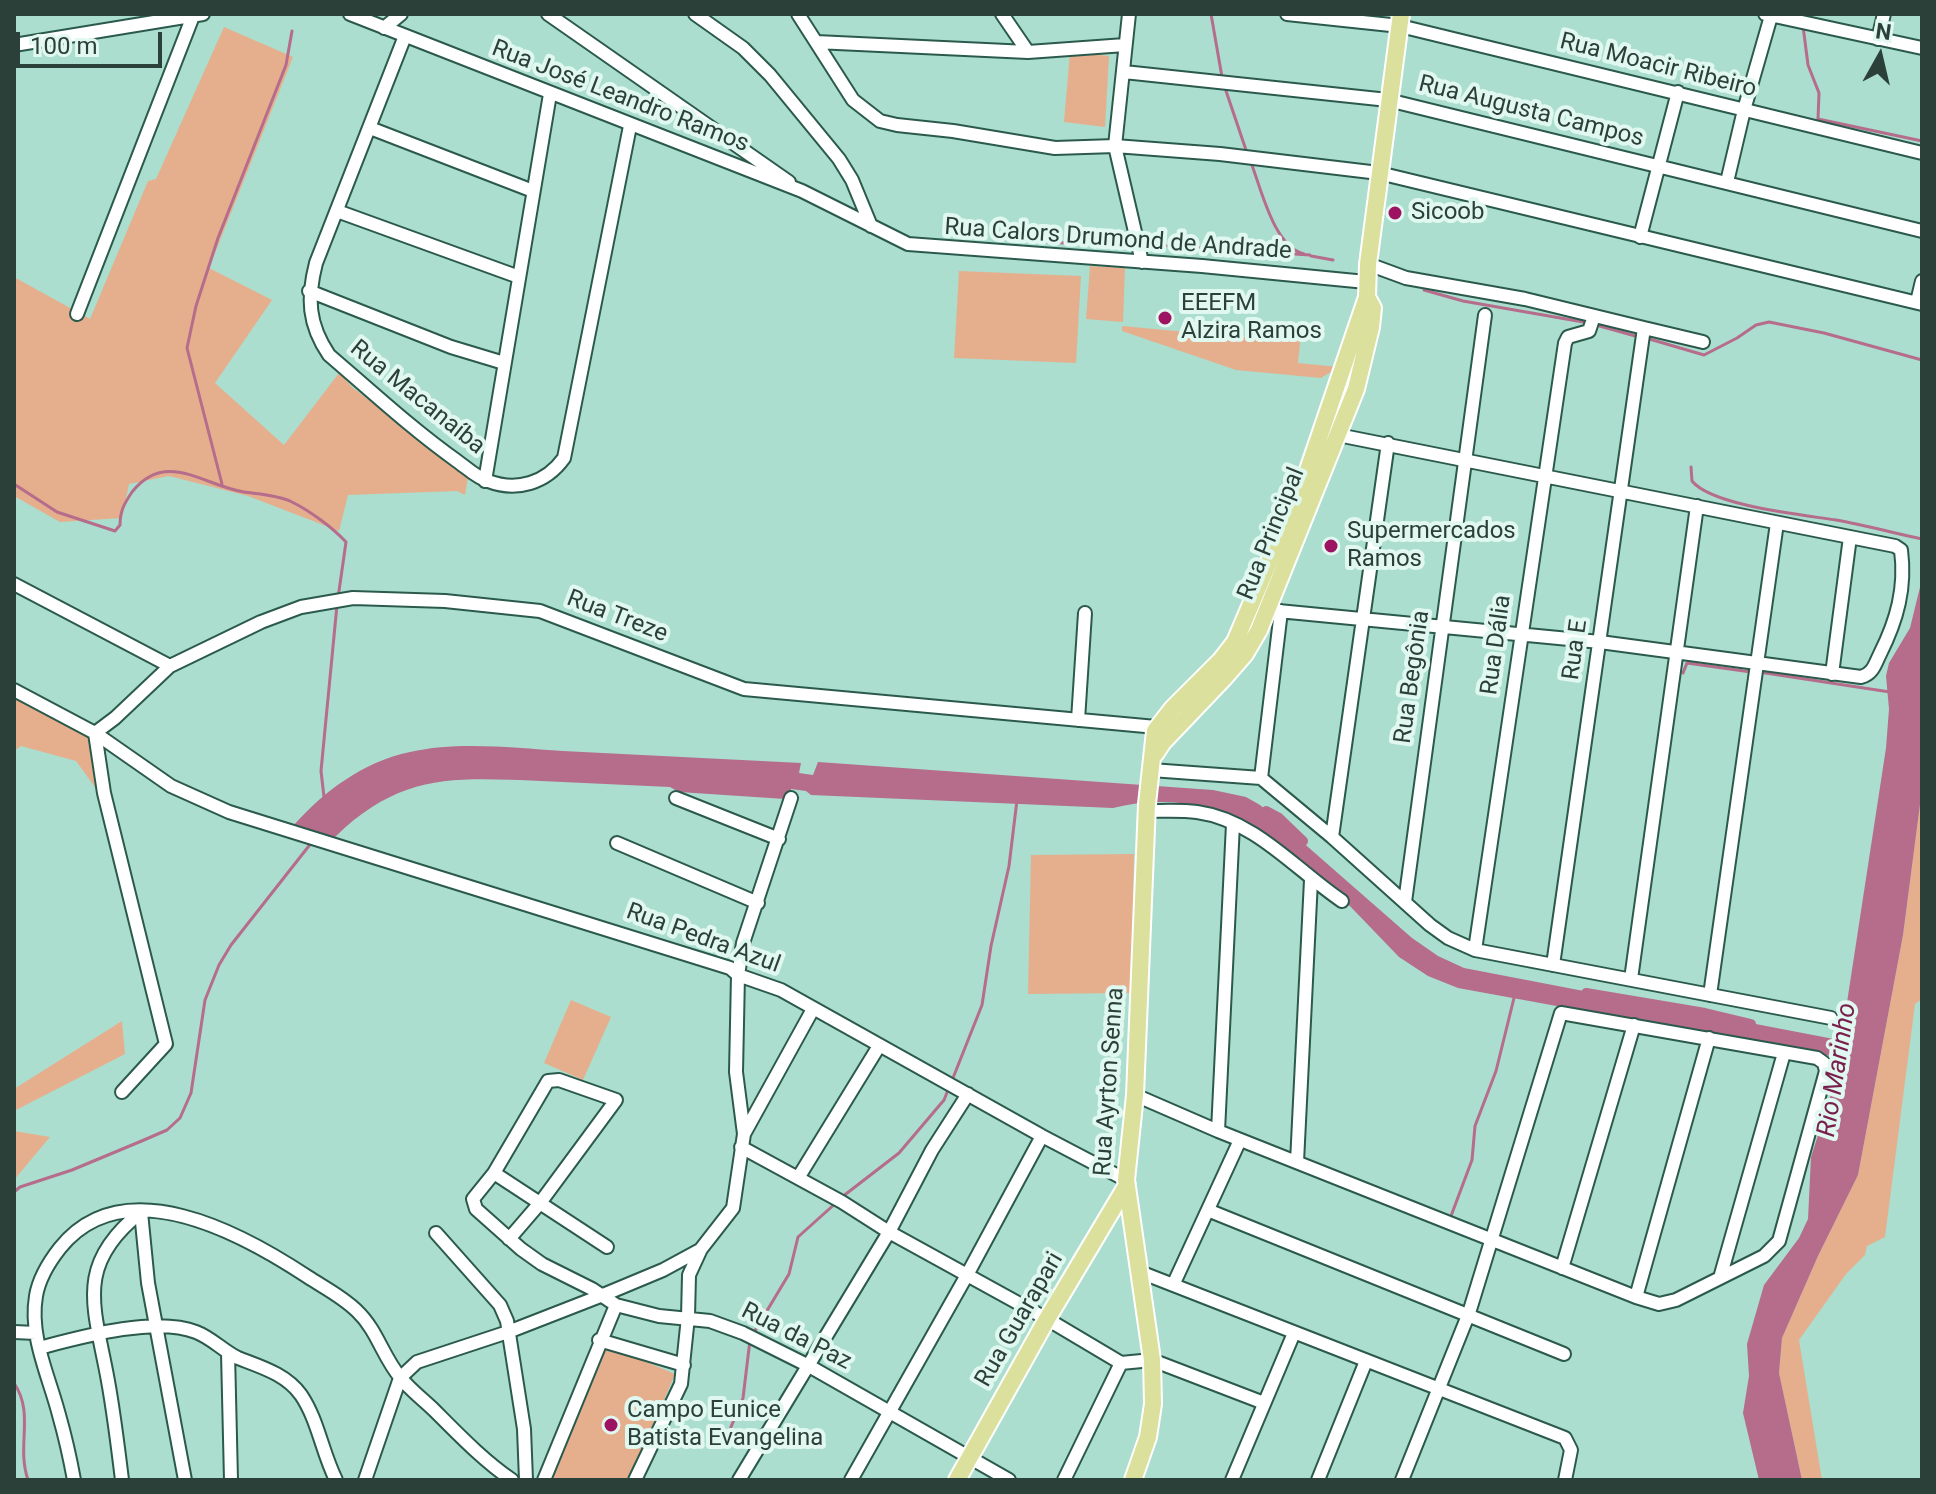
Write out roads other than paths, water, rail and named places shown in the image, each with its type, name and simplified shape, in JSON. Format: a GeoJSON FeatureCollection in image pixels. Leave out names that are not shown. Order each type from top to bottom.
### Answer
{"type":"FeatureCollection","features":[{"type":"Feature","properties":{"kind":"main road","name":"Rua Principal"},"geometry":{"type":"LineString","coordinates":[[1151,769],[1162,731],[1235,642],[1308,470],[1367,278],[1400,20]]}},
{"type":"Feature","properties":{"kind":"main road","name":"Rua Principal"},"geometry":{"type":"LineString","coordinates":[[1162,731],[1245,654],[1274,610],[1356,389],[1373,308],[1367,278]]}},
{"type":"Feature","properties":{"kind":"main road","name":"Rua Ayrton Senna"},"geometry":{"type":"LineString","coordinates":[[1133,1480],[1152,1417],[1152,1360],[1126,1182],[1135,1095],[1151,769]]}},
{"type":"Feature","properties":{"kind":"main road","name":"Rua Guarapari"},"geometry":{"type":"LineString","coordinates":[[957,1480],[1126,1182]]}},
{"type":"Feature","properties":{"kind":"street","name":"Rua José Leandro Ramos"},"geometry":{"type":"LineString","coordinates":[[350,14],[802,191],[871,226]]}},
{"type":"Feature","properties":{"kind":"street"},"geometry":{"type":"LineString","coordinates":[[384,28],[401,14]]}},
{"type":"Feature","properties":{"kind":"street"},"geometry":{"type":"LineString","coordinates":[[548,14],[802,191]]}},
{"type":"Feature","properties":{"kind":"street"},"geometry":{"type":"LineString","coordinates":[[695,14],[743,48],[770,75],[839,159],[852,180],[871,226]]}},
{"type":"Feature","properties":{"kind":"street"},"geometry":{"type":"LineString","coordinates":[[798,14],[853,100],[880,121],[1055,148],[1115,146],[1220,154],[1379,173],[1919,303],[1922,281]]}},
{"type":"Feature","properties":{"kind":"street"},"geometry":{"type":"LineString","coordinates":[[1002,14],[1028,52]]}},
{"type":"Feature","properties":{"kind":"street"},"geometry":{"type":"LineString","coordinates":[[1129,14],[1115,146],[1142,262]]}},
{"type":"Feature","properties":{"kind":"street","name":"Rua Moacir Ribeiro"},"geometry":{"type":"LineString","coordinates":[[1287,14],[1400,20],[1922,153]]}},
{"type":"Feature","properties":{"kind":"street"},"geometry":{"type":"LineString","coordinates":[[1878,39],[1884,14]]}},
{"type":"Feature","properties":{"kind":"street"},"geometry":{"type":"LineString","coordinates":[[14,45],[198,15]]}},
{"type":"Feature","properties":{"kind":"street"},"geometry":{"type":"LineString","coordinates":[[77,314],[198,15]]}},
{"type":"Feature","properties":{"kind":"street"},"geometry":{"type":"LineString","coordinates":[[1727,182],[1768,15],[1922,48]]}},
{"type":"Feature","properties":{"kind":"street","name":"Rua Macanaíba"},"geometry":{"type":"LineString","coordinates":[[405,36],[316,263],[309,291],[314,328],[329,355],[437,446],[485,481],[504,486],[528,484],[544,479],[564,458],[630,126]]}},
{"type":"Feature","properties":{"kind":"street"},"geometry":{"type":"LineString","coordinates":[[816,42],[1028,52],[1125,45]]}},
{"type":"Feature","properties":{"kind":"street","name":"Rua Augusta Campos"},"geometry":{"type":"LineString","coordinates":[[1124,72],[1388,100],[1922,231]]}},
{"type":"Feature","properties":{"kind":"street"},"geometry":{"type":"LineString","coordinates":[[1640,237],[1678,92]]}},
{"type":"Feature","properties":{"kind":"street"},"geometry":{"type":"LineString","coordinates":[[485,481],[550,94]]}},
{"type":"Feature","properties":{"kind":"street"},"geometry":{"type":"LineString","coordinates":[[370,128],[533,191]]}},
{"type":"Feature","properties":{"kind":"street"},"geometry":{"type":"LineString","coordinates":[[337,211],[519,277]]}},
{"type":"Feature","properties":{"kind":"street","name":"Rua Calors Drumond de Andrade"},"geometry":{"type":"LineString","coordinates":[[871,226],[897,240],[928,248],[1367,278],[1406,278],[1525,299],[1643,334],[1703,342]]}},
{"type":"Feature","properties":{"kind":"street"},"geometry":{"type":"LineString","coordinates":[[309,291],[451,347],[504,363]]}},
{"type":"Feature","properties":{"kind":"street","name":"Rua Begônia"},"geometry":{"type":"LineString","coordinates":[[1405,902],[1485,315]]}},
{"type":"Feature","properties":{"kind":"street","name":"Rua Dália"},"geometry":{"type":"LineString","coordinates":[[1475,950],[1565,343],[1568,337],[1586,332],[1593,321]]}},
{"type":"Feature","properties":{"kind":"street","name":"Rua E"},"geometry":{"type":"LineString","coordinates":[[1553,965],[1643,334]]}},
{"type":"Feature","properties":{"kind":"street"},"geometry":{"type":"LineString","coordinates":[[1261,778],[1274,610],[1600,642],[1861,677],[1870,674],[1891,632],[1900,602],[1901,550],[1895,546],[1338,435]]}},
{"type":"Feature","properties":{"kind":"street"},"geometry":{"type":"LineString","coordinates":[[1332,837],[1388,443]]}},
{"type":"Feature","properties":{"kind":"street"},"geometry":{"type":"LineString","coordinates":[[1631,979],[1697,506]]}},
{"type":"Feature","properties":{"kind":"street"},"geometry":{"type":"LineString","coordinates":[[1710,995],[1777,523]]}},
{"type":"Feature","properties":{"kind":"street"},"geometry":{"type":"LineString","coordinates":[[1832,674],[1850,537]]}},
{"type":"Feature","properties":{"kind":"street"},"geometry":{"type":"LineString","coordinates":[[14,584],[170,666]]}},
{"type":"Feature","properties":{"kind":"street","name":"Rua Treze"},"geometry":{"type":"LineString","coordinates":[[95,733],[170,666],[261,622],[301,607],[353,598],[445,601],[540,611],[744,689],[1078,720],[1162,731]]}},
{"type":"Feature","properties":{"kind":"street"},"geometry":{"type":"LineString","coordinates":[[1078,720],[1085,613]]}},
{"type":"Feature","properties":{"kind":"street","name":"Rua Pedra Azul"},"geometry":{"type":"LineString","coordinates":[[14,690],[95,733],[171,786],[229,812],[591,923],[730,968],[738,975],[781,990],[1126,1182]]}},
{"type":"Feature","properties":{"kind":"street"},"geometry":{"type":"LineString","coordinates":[[95,733],[104,793],[166,1044],[122,1092]]}},
{"type":"Feature","properties":{"kind":"street"},"geometry":{"type":"LineString","coordinates":[[1151,769],[1261,778],[1448,938],[1475,950],[1831,1018]]}},
{"type":"Feature","properties":{"kind":"street"},"geometry":{"type":"LineString","coordinates":[[676,798],[779,839]]}},
{"type":"Feature","properties":{"kind":"street"},"geometry":{"type":"LineString","coordinates":[[635,1480],[681,1384],[689,1275],[701,1249],[733,1208],[742,1140],[736,1072],[738,975],[743,943],[791,798]]}},
{"type":"Feature","properties":{"kind":"street"},"geometry":{"type":"LineString","coordinates":[[1147,807],[1195,811],[1233,824],[1277,849],[1311,880],[1342,901]]}},
{"type":"Feature","properties":{"kind":"street"},"geometry":{"type":"LineString","coordinates":[[1218,1131],[1233,824]]}},
{"type":"Feature","properties":{"kind":"street"},"geometry":{"type":"LineString","coordinates":[[617,843],[758,903]]}},
{"type":"Feature","properties":{"kind":"street"},"geometry":{"type":"LineString","coordinates":[[1297,1162],[1311,880]]}},
{"type":"Feature","properties":{"kind":"street"},"geometry":{"type":"LineString","coordinates":[[742,1140],[813,1009]]}},
{"type":"Feature","properties":{"kind":"street"},"geometry":{"type":"LineString","coordinates":[[1135,1095],[1240,1140],[1297,1162],[1493,1240],[1562,1268],[1636,1297],[1665,1304],[1764,1256],[1779,1241],[1826,1071],[1824,1063],[1817,1058],[1561,1013],[1493,1240],[1469,1313],[1402,1480]]}},
{"type":"Feature","properties":{"kind":"street"},"geometry":{"type":"LineString","coordinates":[[1562,1268],[1634,1025]]}},
{"type":"Feature","properties":{"kind":"street"},"geometry":{"type":"LineString","coordinates":[[1636,1297],[1709,1038]]}},
{"type":"Feature","properties":{"kind":"street"},"geometry":{"type":"LineString","coordinates":[[798,1178],[879,1046]]}},
{"type":"Feature","properties":{"kind":"street"},"geometry":{"type":"LineString","coordinates":[[1720,1278],[1784,1053]]}},
{"type":"Feature","properties":{"kind":"street"},"geometry":{"type":"LineString","coordinates":[[509,1239],[540,1203],[616,1100],[559,1080],[544,1085],[494,1173],[540,1203],[607,1247]]}},
{"type":"Feature","properties":{"kind":"street"},"geometry":{"type":"LineString","coordinates":[[739,1480],[889,1232],[932,1150],[968,1094]]}},
{"type":"Feature","properties":{"kind":"street"},"geometry":{"type":"LineString","coordinates":[[851,1480],[1042,1136]]}},
{"type":"Feature","properties":{"kind":"street"},"geometry":{"type":"LineString","coordinates":[[742,1140],[798,1178],[889,1232],[1121,1363],[1152,1360],[1264,1403]]}},
{"type":"Feature","properties":{"kind":"street"},"geometry":{"type":"LineString","coordinates":[[1174,1283],[1210,1211],[1240,1140]]}},
{"type":"Feature","properties":{"kind":"street","name":"Rua da Paz"},"geometry":{"type":"LineString","coordinates":[[494,1173],[473,1199],[476,1209],[542,1264],[603,1295],[616,1305],[659,1316],[710,1321],[743,1333],[809,1366],[1009,1480]]}},
{"type":"Feature","properties":{"kind":"street"},"geometry":{"type":"LineString","coordinates":[[74,1480],[36,1333],[35,1308],[39,1286],[53,1257],[73,1233],[111,1215],[159,1211],[194,1218],[232,1233],[280,1258],[356,1310],[375,1333],[400,1378],[512,1480]]}},
{"type":"Feature","properties":{"kind":"street"},"geometry":{"type":"LineString","coordinates":[[1210,1211],[1469,1313],[1564,1354]]}},
{"type":"Feature","properties":{"kind":"street"},"geometry":{"type":"LineString","coordinates":[[141,1212],[148,1283],[185,1480]]}},
{"type":"Feature","properties":{"kind":"street"},"geometry":{"type":"LineString","coordinates":[[122,1480],[93,1305],[95,1275],[114,1235],[141,1212]]}},
{"type":"Feature","properties":{"kind":"street"},"geometry":{"type":"LineString","coordinates":[[436,1233],[500,1305],[508,1332],[524,1429],[526,1480]]}},
{"type":"Feature","properties":{"kind":"street"},"geometry":{"type":"LineString","coordinates":[[365,1480],[400,1378],[417,1362],[508,1332],[603,1295],[663,1270],[701,1249]]}},
{"type":"Feature","properties":{"kind":"street"},"geometry":{"type":"LineString","coordinates":[[1140,1272],[1558,1435],[1570,1444],[1571,1460],[1565,1480]]}},
{"type":"Feature","properties":{"kind":"street"},"geometry":{"type":"LineString","coordinates":[[544,1480],[599,1340],[616,1305]]}},
{"type":"Feature","properties":{"kind":"street"},"geometry":{"type":"LineString","coordinates":[[39,1348],[98,1333],[156,1327],[197,1332],[228,1353],[279,1375],[295,1387],[311,1413],[336,1480]]}},
{"type":"Feature","properties":{"kind":"street"},"geometry":{"type":"LineString","coordinates":[[14,1332],[36,1333]]}},
{"type":"Feature","properties":{"kind":"street"},"geometry":{"type":"LineString","coordinates":[[1232,1480],[1294,1333]]}},
{"type":"Feature","properties":{"kind":"street"},"geometry":{"type":"LineString","coordinates":[[599,1340],[684,1365]]}},
{"type":"Feature","properties":{"kind":"street"},"geometry":{"type":"LineString","coordinates":[[228,1353],[231,1480]]}},
{"type":"Feature","properties":{"kind":"street"},"geometry":{"type":"LineString","coordinates":[[1318,1480],[1366,1361]]}},
{"type":"Feature","properties":{"kind":"street"},"geometry":{"type":"LineString","coordinates":[[1064,1480],[1121,1363]]}},
{"type":"Feature","properties":{"kind":"water","name":"Rio Marinho"},"geometry":{"type":"Polygon","coordinates":[[[1922,579],[1922,789],[1903,935],[1858,1175],[1782,1338],[1779,1373],[1802,1480],[1759,1480],[1743,1413],[1749,1376],[1747,1344],[1764,1285],[1799,1238],[1808,1219],[1811,1157],[1834,1085],[1836,1057],[1458,988],[1428,976],[1399,957],[1347,903],[1252,825],[1219,811],[1184,803],[1148,802],[1113,808],[811,795],[791,789],[791,798],[785,799],[679,792],[670,787],[482,779],[456,780],[407,790],[383,800],[335,837],[293,826],[331,790],[376,763],[410,752],[467,746],[801,763],[799,773],[813,775],[818,762],[1213,790],[1246,797],[1260,805],[1412,938],[1438,956],[1464,968],[1839,1040],[1886,748],[1889,709],[1886,676],[1889,663],[1910,628],[1922,579]]]}},
{"type":"Feature","properties":{"kind":"waterway"},"geometry":{"type":"LineString","coordinates":[[1211,14],[1222,77]]}},
{"type":"Feature","properties":{"kind":"waterway"},"geometry":{"type":"LineString","coordinates":[[1803,26],[1808,65],[1819,93],[1818,119],[1922,141]]}},
{"type":"Feature","properties":{"kind":"waterway"},"geometry":{"type":"LineString","coordinates":[[222,484],[187,348],[196,306],[218,238],[286,65],[292,31]]}},
{"type":"Feature","properties":{"kind":"waterway"},"geometry":{"type":"LineString","coordinates":[[1224,85],[1247,153]]}},
{"type":"Feature","properties":{"kind":"waterway"},"geometry":{"type":"LineString","coordinates":[[1250,160],[1276,228],[1293,249],[1304,254]]}},
{"type":"Feature","properties":{"kind":"waterway"},"geometry":{"type":"LineString","coordinates":[[1001,239],[1065,243],[1096,240],[1134,244]]}},
{"type":"Feature","properties":{"kind":"waterway"},"geometry":{"type":"LineString","coordinates":[[1142,244],[1310,255]]}},
{"type":"Feature","properties":{"kind":"waterway"},"geometry":{"type":"LineString","coordinates":[[1311,256],[1333,260]]}},
{"type":"Feature","properties":{"kind":"waterway"},"geometry":{"type":"LineString","coordinates":[[1424,290],[1463,301],[1589,323]]}},
{"type":"Feature","properties":{"kind":"waterway"},"geometry":{"type":"LineString","coordinates":[[1646,338],[1704,355],[1756,325],[1769,322],[1824,333],[1922,360]]}},
{"type":"Feature","properties":{"kind":"waterway"},"geometry":{"type":"LineString","coordinates":[[1596,325],[1639,337]]}},
{"type":"Feature","properties":{"kind":"waterway"},"geometry":{"type":"LineString","coordinates":[[1691,467],[1692,481],[1718,497],[1922,539]]}},
{"type":"Feature","properties":{"kind":"waterway"},"geometry":{"type":"LineString","coordinates":[[14,484],[57,512],[115,531],[132,492],[145,479],[158,473],[186,474],[229,489],[287,500],[306,510],[346,542],[338,598]]}},
{"type":"Feature","properties":{"kind":"waterway"},"geometry":{"type":"LineString","coordinates":[[324,797],[321,771],[337,605]]}},
{"type":"Feature","properties":{"kind":"waterway"},"geometry":{"type":"LineString","coordinates":[[1683,673],[1687,663],[1751,672]]}},
{"type":"Feature","properties":{"kind":"waterway"},"geometry":{"type":"LineString","coordinates":[[1759,672],[1890,692]]}},
{"type":"Feature","properties":{"kind":"waterway"},"geometry":{"type":"LineString","coordinates":[[951,1083],[982,1005],[991,946],[1009,866],[1017,800]]}},
{"type":"Feature","properties":{"kind":"waterway"},"geometry":{"type":"LineString","coordinates":[[1266,811],[1279,818],[1303,841]]}},
{"type":"Feature","properties":{"kind":"waterway"},"geometry":{"type":"LineString","coordinates":[[14,1192],[167,1130],[180,1118],[191,1093],[205,1000],[219,965],[231,945],[312,842]]}},
{"type":"Feature","properties":{"kind":"waterway"},"geometry":{"type":"LineString","coordinates":[[1586,993],[1751,1024]]}},
{"type":"Feature","properties":{"kind":"waterway"},"geometry":{"type":"LineString","coordinates":[[1451,1216],[1472,1160],[1475,1126],[1496,1071],[1514,998]]}},
{"type":"Feature","properties":{"kind":"waterway"},"geometry":{"type":"LineString","coordinates":[[842,1197],[899,1153],[944,1100],[948,1090]]}},
{"type":"Feature","properties":{"kind":"waterway"},"geometry":{"type":"LineString","coordinates":[[753,1334],[789,1274],[798,1237],[837,1202]]}},
{"type":"Feature","properties":{"kind":"waterway"},"geometry":{"type":"LineString","coordinates":[[724,1444],[743,1398],[750,1340]]}},
{"type":"Feature","properties":{"kind":"waterway"},"geometry":{"type":"LineString","coordinates":[[14,1383],[23,1406],[28,1480]]}},
{"type":"Feature","properties":{"kind":"place","name":"Sicoob"},"geometry":{"type":"Point","coordinates":[1395,213]}},
{"type":"Feature","properties":{"kind":"place","name":"EEEFM Alzira Ramos"},"geometry":{"type":"Point","coordinates":[1165,318]}},
{"type":"Feature","properties":{"kind":"place","name":"Supermercados Ramos"},"geometry":{"type":"Point","coordinates":[1331,546]}},
{"type":"Feature","properties":{"kind":"place","name":"Campo Eunice Batista Evangelina"},"geometry":{"type":"Point","coordinates":[611,1425]}}]}
